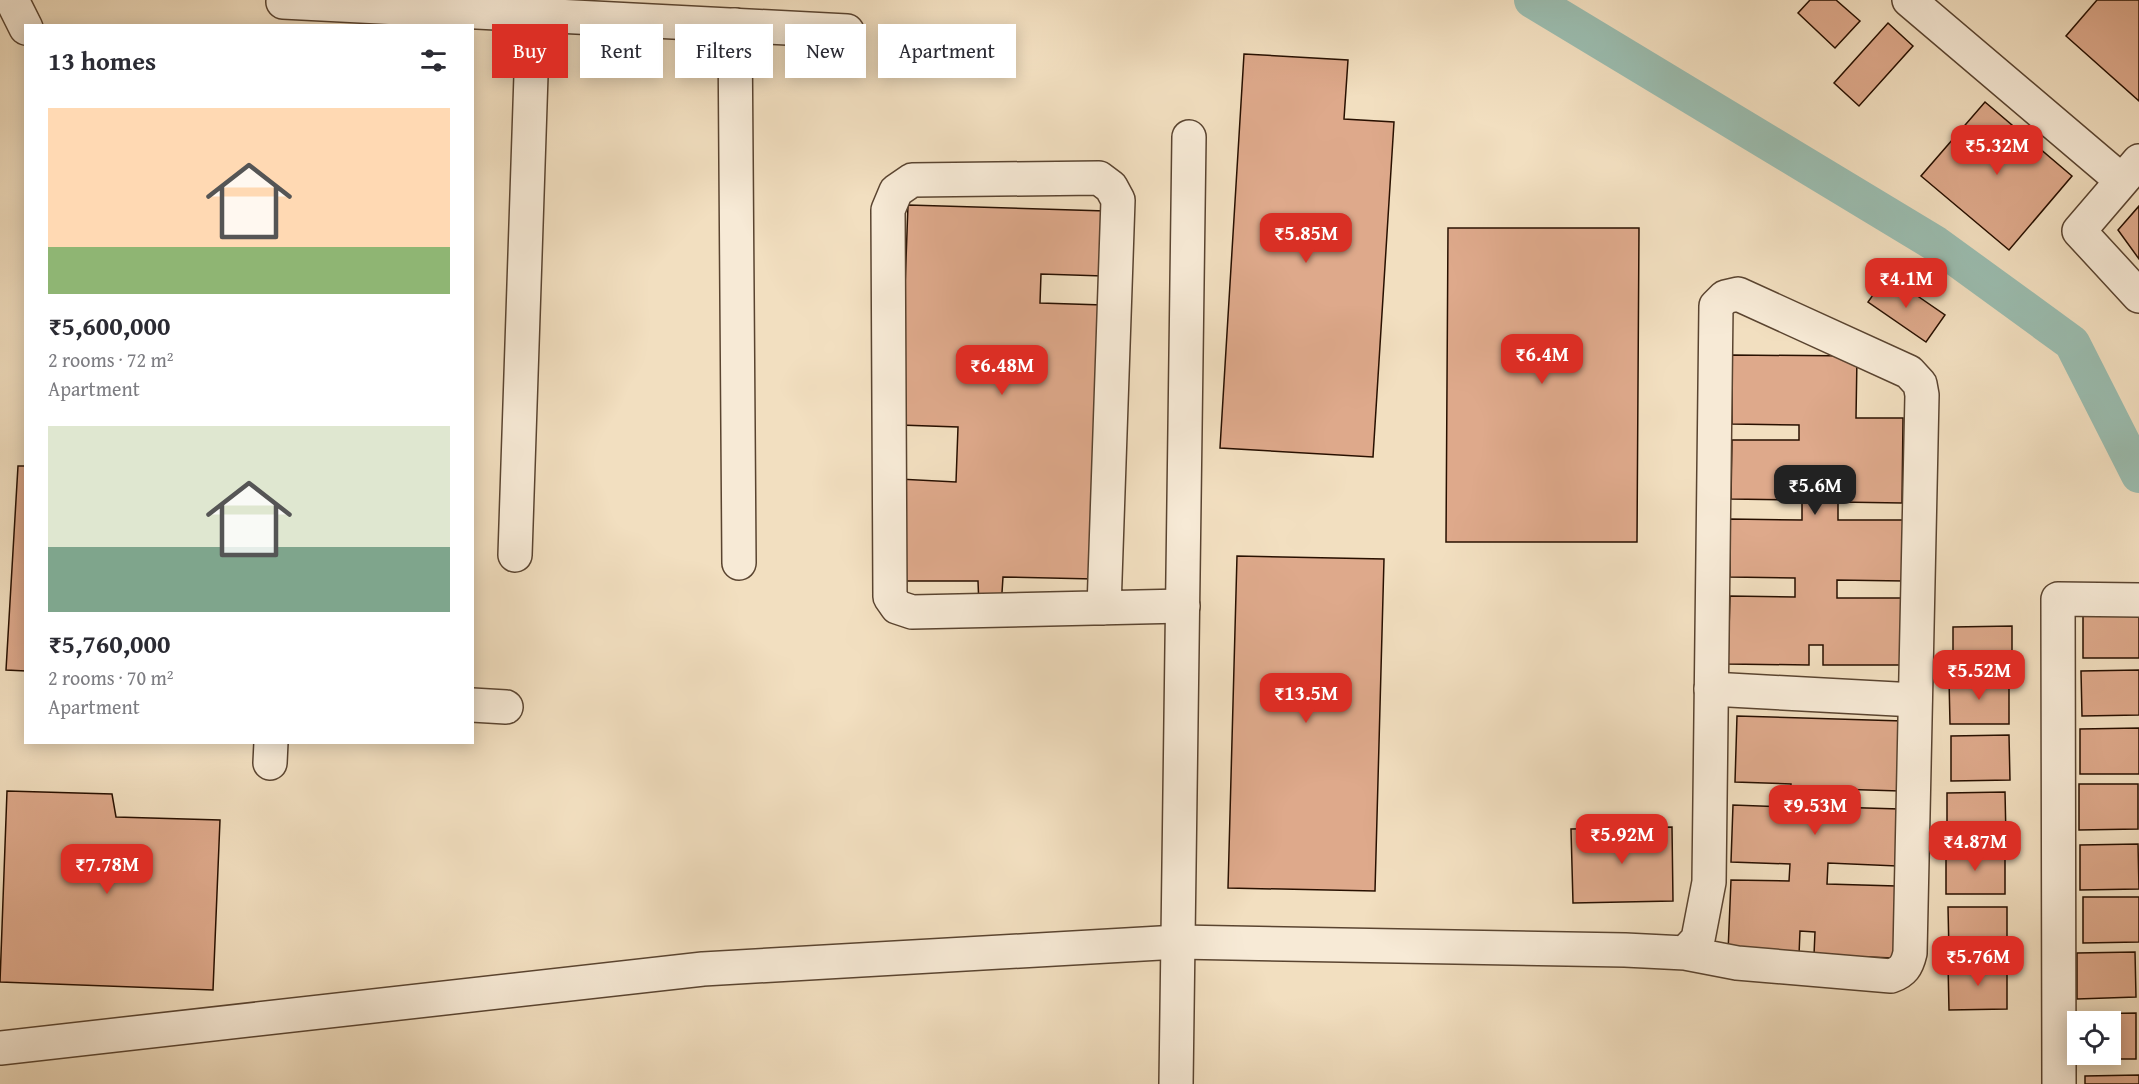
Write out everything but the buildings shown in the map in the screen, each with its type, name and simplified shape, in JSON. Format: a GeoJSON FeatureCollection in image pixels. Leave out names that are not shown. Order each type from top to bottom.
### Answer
{"type":"FeatureCollection","features":[{"type":"Feature","properties":{"kind":"street"},"geometry":{"type":"LineString","coordinates":[[12,0],[24,24]]}},
{"type":"Feature","properties":{"kind":"street"},"geometry":{"type":"LineString","coordinates":[[1909,0],[2130,171],[2079,231],[2139,296]]}},
{"type":"Feature","properties":{"kind":"street"},"geometry":{"type":"LineString","coordinates":[[282,9],[533,15],[715,24]]}},
{"type":"Feature","properties":{"kind":"street"},"geometry":{"type":"LineString","coordinates":[[515,555],[533,15]]}},
{"type":"Feature","properties":{"kind":"street"},"geometry":{"type":"LineString","coordinates":[[735,78],[739,563]]}},
{"type":"Feature","properties":{"kind":"street"},"geometry":{"type":"LineString","coordinates":[[1176,1084],[1189,137]]}},
{"type":"Feature","properties":{"kind":"street"},"geometry":{"type":"LineString","coordinates":[[1104,608],[1118,200],[1111,187],[1099,178],[912,180],[896,191],[888,210],[890,597],[897,607],[912,612],[1104,608],[1183,606]]}},
{"type":"Feature","properties":{"kind":"street"},"geometry":{"type":"LineString","coordinates":[[0,1048],[703,969],[1178,942],[1685,953],[1737,963],[1891,976],[1900,973],[1907,964],[1910,953],[1922,395],[1920,384],[1909,372],[1738,294],[1725,297],[1716,306],[1709,882],[1698,939],[1685,953]]}},
{"type":"Feature","properties":{"kind":"street"},"geometry":{"type":"LineString","coordinates":[[2059,1084],[2058,600],[2139,600]]}},
{"type":"Feature","properties":{"kind":"street"},"geometry":{"type":"LineString","coordinates":[[1711,689],[1915,700]]}},
{"type":"Feature","properties":{"kind":"street"},"geometry":{"type":"LineString","coordinates":[[474,705],[506,707]]}},
{"type":"Feature","properties":{"kind":"waterway"},"geometry":{"type":"LineString","coordinates":[[1532,0],[1936,244],[2072,343],[2139,475]]}}]}
